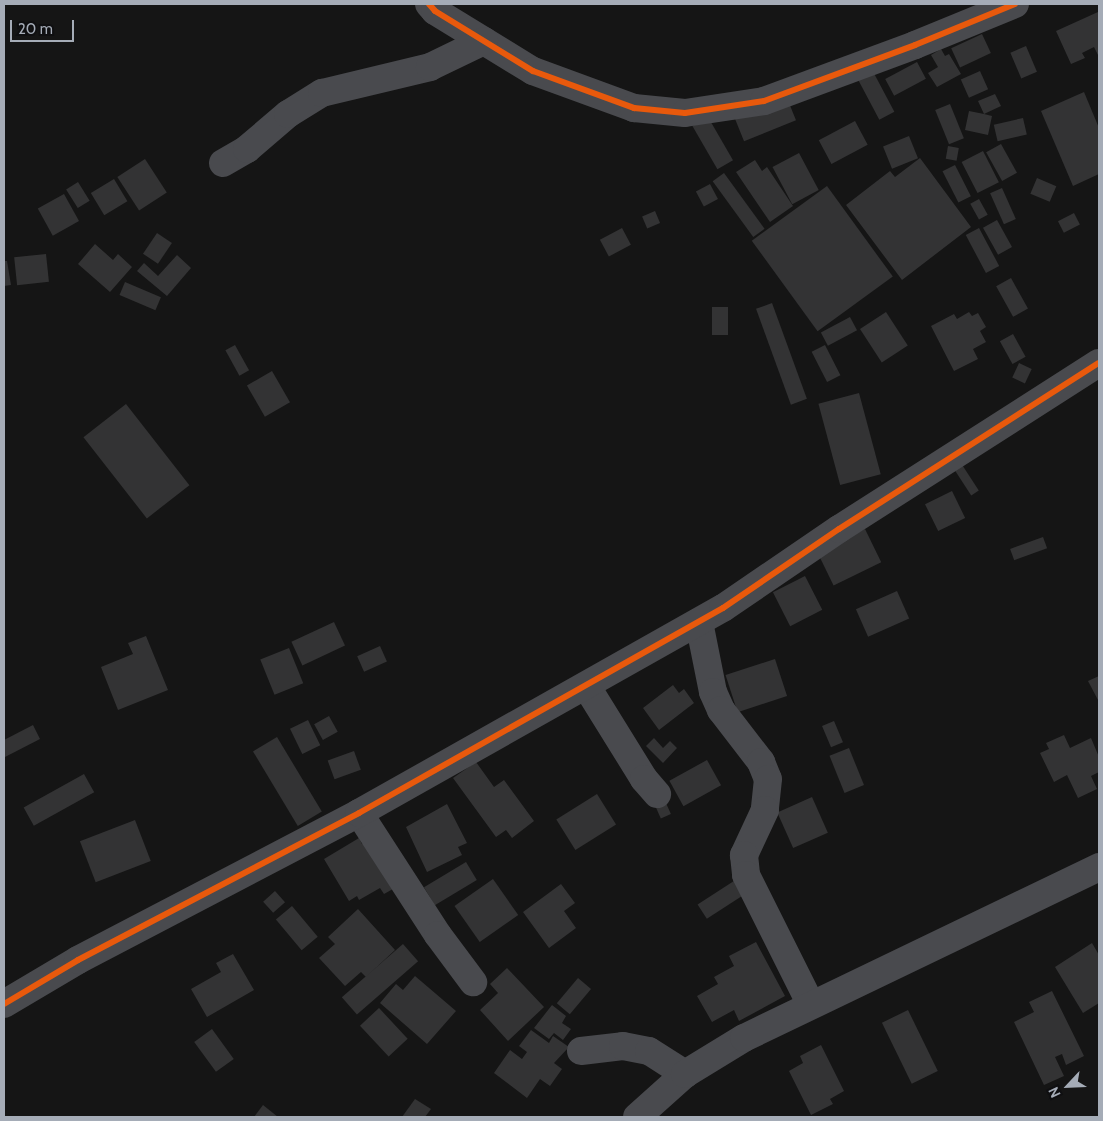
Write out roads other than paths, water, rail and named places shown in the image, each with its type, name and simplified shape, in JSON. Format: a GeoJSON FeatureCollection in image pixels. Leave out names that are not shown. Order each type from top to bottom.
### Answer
{"type":"FeatureCollection","features":[{"type":"Feature","properties":{"kind":"street"},"geometry":{"type":"LineString","coordinates":[[429,4],[435,11],[533,71],[634,108],[685,114],[764,101],[916,45],[1015,4]]}},
{"type":"Feature","properties":{"kind":"street"},"geometry":{"type":"LineString","coordinates":[[223,163],[246,150],[288,114],[322,93],[430,67],[484,41]]}},
{"type":"Feature","properties":{"kind":"street"},"geometry":{"type":"LineString","coordinates":[[4,1004],[78,960],[359,813],[587,687],[699,622],[1099,363]]}},
{"type":"Feature","properties":{"kind":"street"},"geometry":{"type":"LineString","coordinates":[[699,622],[713,692],[721,710],[761,762],[768,779],[765,810],[744,855],[746,875],[811,1005]]}},
{"type":"Feature","properties":{"kind":"street"},"geometry":{"type":"LineString","coordinates":[[587,687],[644,780],[657,794]]}},
{"type":"Feature","properties":{"kind":"street"},"geometry":{"type":"LineString","coordinates":[[359,813],[433,928],[472,982]]}},
{"type":"Feature","properties":{"kind":"street"},"geometry":{"type":"LineString","coordinates":[[637,1117],[685,1074],[744,1038],[1099,867]]}},
{"type":"Feature","properties":{"kind":"street"},"geometry":{"type":"LineString","coordinates":[[580,1050],[623,1046],[649,1051],[685,1074]]}}]}
